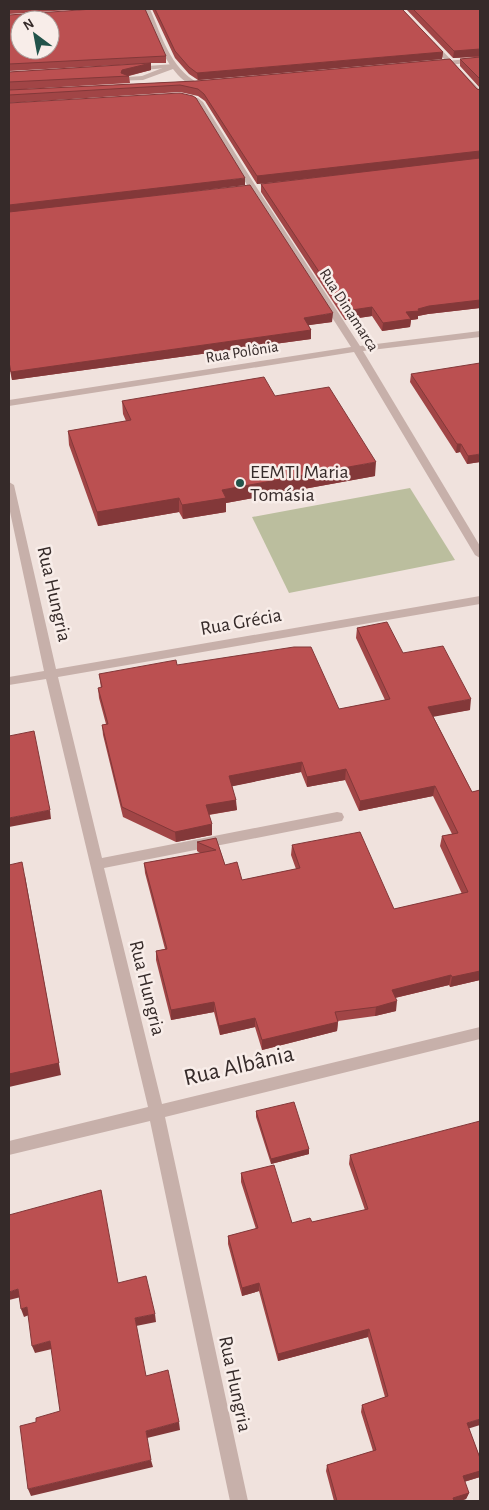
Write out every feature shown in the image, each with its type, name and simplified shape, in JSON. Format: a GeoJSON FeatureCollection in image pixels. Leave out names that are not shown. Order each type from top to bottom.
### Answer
{"type":"FeatureCollection","features":[{"type":"Feature","properties":{"kind":"street"},"geometry":{"type":"LineString","coordinates":[[147,9],[174,66],[187,80],[196,84]]}},
{"type":"Feature","properties":{"kind":"street"},"geometry":{"type":"LineString","coordinates":[[425,36],[480,94]]}},
{"type":"Feature","properties":{"kind":"street"},"geometry":{"type":"LineString","coordinates":[[430,64],[480,60]]}},
{"type":"Feature","properties":{"kind":"street"},"geometry":{"type":"LineString","coordinates":[[128,69],[174,66]]}},
{"type":"Feature","properties":{"kind":"street"},"geometry":{"type":"LineString","coordinates":[[102,80],[132,79],[157,74],[174,66]]}},
{"type":"Feature","properties":{"kind":"street"},"geometry":{"type":"LineString","coordinates":[[182,85],[206,83]]}},
{"type":"Feature","properties":{"kind":"street"},"geometry":{"type":"LineString","coordinates":[[106,88],[135,87]]}},
{"type":"Feature","properties":{"kind":"street","name":"Rua Dinamarca"},"geometry":{"type":"LineString","coordinates":[[180,96],[196,99],[201,103],[253,188],[357,349],[480,555]]}},
{"type":"Feature","properties":{"kind":"street"},"geometry":{"type":"LineString","coordinates":[[243,189],[263,186]]}},
{"type":"Feature","properties":{"kind":"street","name":"Rua Polônia"},"geometry":{"type":"LineString","coordinates":[[9,403],[357,349],[480,334]]}},
{"type":"Feature","properties":{"kind":"street","name":"Rua Hungria"},"geometry":{"type":"LineString","coordinates":[[9,485],[51,674],[156,1110],[239,1501]]}},
{"type":"Feature","properties":{"kind":"street","name":"Rua Grécia"},"geometry":{"type":"LineString","coordinates":[[9,681],[480,600]]}},
{"type":"Feature","properties":{"kind":"street"},"geometry":{"type":"LineString","coordinates":[[96,864],[337,817]]}},
{"type":"Feature","properties":{"kind":"street","name":"Rua Albânia"},"geometry":{"type":"LineString","coordinates":[[9,1148],[156,1110],[480,1033]]}},
{"type":"Feature","properties":{"kind":"green space"},"geometry":{"type":"Polygon","coordinates":[[[410,488],[455,560],[289,593],[252,517],[410,488]]]}},
{"type":"Feature","properties":{"kind":"building"},"geometry":{"type":"Polygon","coordinates":[[[93,9],[145,9],[166,56],[9,64],[9,15],[10,60],[60,60],[60,11],[93,9]]]}},
{"type":"Feature","properties":{"kind":"building"},"geometry":{"type":"Polygon","coordinates":[[[155,9],[402,9],[443,52],[197,73],[175,51],[155,9]]]}},
{"type":"Feature","properties":{"kind":"building"},"geometry":{"type":"Polygon","coordinates":[[[413,9],[480,9],[480,49],[454,51],[413,9]]]}},
{"type":"Feature","properties":{"kind":"building"},"geometry":{"type":"Polygon","coordinates":[[[480,57],[480,79],[460,59],[480,57]]]}},
{"type":"Feature","properties":{"kind":"building"},"geometry":{"type":"Polygon","coordinates":[[[450,59],[480,90],[480,151],[257,176],[204,94],[198,89],[180,85],[9,95],[9,90],[196,81],[450,59]]]}},
{"type":"Feature","properties":{"kind":"building"},"geometry":{"type":"Polygon","coordinates":[[[151,63],[122,70],[121,73],[129,76],[9,82],[9,72],[151,63]]]}},
{"type":"Feature","properties":{"kind":"building"},"geometry":{"type":"Polygon","coordinates":[[[180,93],[196,98],[245,178],[9,205],[9,103],[180,93]]]}},
{"type":"Feature","properties":{"kind":"building"},"geometry":{"type":"Polygon","coordinates":[[[480,158],[480,300],[429,306],[418,309],[419,311],[406,312],[411,319],[383,323],[372,307],[345,311],[261,184],[480,158]]]}},
{"type":"Feature","properties":{"kind":"building"},"geometry":{"type":"Polygon","coordinates":[[[250,185],[333,313],[304,318],[311,330],[11,372],[9,362],[9,212],[250,185]]]}},
{"type":"Feature","properties":{"kind":"building"},"geometry":{"type":"Polygon","coordinates":[[[480,363],[480,454],[468,456],[461,444],[457,444],[411,374],[480,363]]]}},
{"type":"Feature","properties":{"kind":"building"},"geometry":{"type":"Polygon","coordinates":[[[264,377],[275,396],[329,387],[376,462],[222,490],[226,498],[182,505],[179,498],[97,512],[68,431],[131,420],[122,401],[264,377]]]}},
{"type":"Feature","properties":{"kind":"building"},"geometry":{"type":"Polygon","coordinates":[[[387,622],[403,653],[443,646],[471,699],[428,707],[472,792],[480,790],[480,971],[452,977],[451,975],[392,990],[397,1001],[376,1007],[335,1012],[338,1022],[262,1040],[255,1018],[219,1026],[214,1002],[171,1010],[156,951],[167,949],[144,863],[216,850],[197,842],[216,838],[225,865],[237,862],[242,880],[300,868],[292,845],[360,832],[394,909],[468,892],[442,836],[458,833],[435,786],[360,801],[346,769],[307,777],[302,762],[229,776],[236,800],[206,805],[212,824],[175,832],[122,807],[102,725],[108,724],[98,688],[102,687],[99,674],[176,660],[177,665],[294,647],[311,647],[339,709],[390,699],[357,628],[387,622]]]}},
{"type":"Feature","properties":{"kind":"building"},"geometry":{"type":"Polygon","coordinates":[[[34,731],[50,810],[9,818],[9,736],[34,731]]]}},
{"type":"Feature","properties":{"kind":"building"},"geometry":{"type":"Polygon","coordinates":[[[22,862],[59,1063],[9,1074],[9,865],[22,862]]]}},
{"type":"Feature","properties":{"kind":"building"},"geometry":{"type":"Polygon","coordinates":[[[294,1102],[309,1149],[271,1159],[256,1111],[294,1102]]]}},
{"type":"Feature","properties":{"kind":"building"},"geometry":{"type":"Polygon","coordinates":[[[480,1121],[480,1419],[467,1423],[480,1458],[480,1471],[463,1476],[469,1493],[453,1498],[454,1501],[337,1501],[327,1465],[376,1450],[362,1405],[388,1396],[369,1329],[278,1354],[259,1283],[242,1288],[228,1236],[258,1228],[241,1173],[274,1165],[292,1223],[310,1218],[312,1222],[368,1209],[350,1155],[480,1121]]]}},
{"type":"Feature","properties":{"kind":"building"},"geometry":{"type":"Polygon","coordinates":[[[101,1190],[118,1283],[146,1276],[155,1314],[135,1318],[146,1376],[168,1370],[179,1422],[146,1431],[151,1460],[28,1489],[20,1426],[36,1422],[36,1418],[60,1411],[50,1341],[32,1346],[27,1307],[21,1309],[18,1289],[9,1292],[9,1215],[101,1190]]]}},
{"type":"Feature","properties":{"kind":"place","name":"EEMTI Maria Tomásia"},"geometry":{"type":"Point","coordinates":[240,483]}}]}
